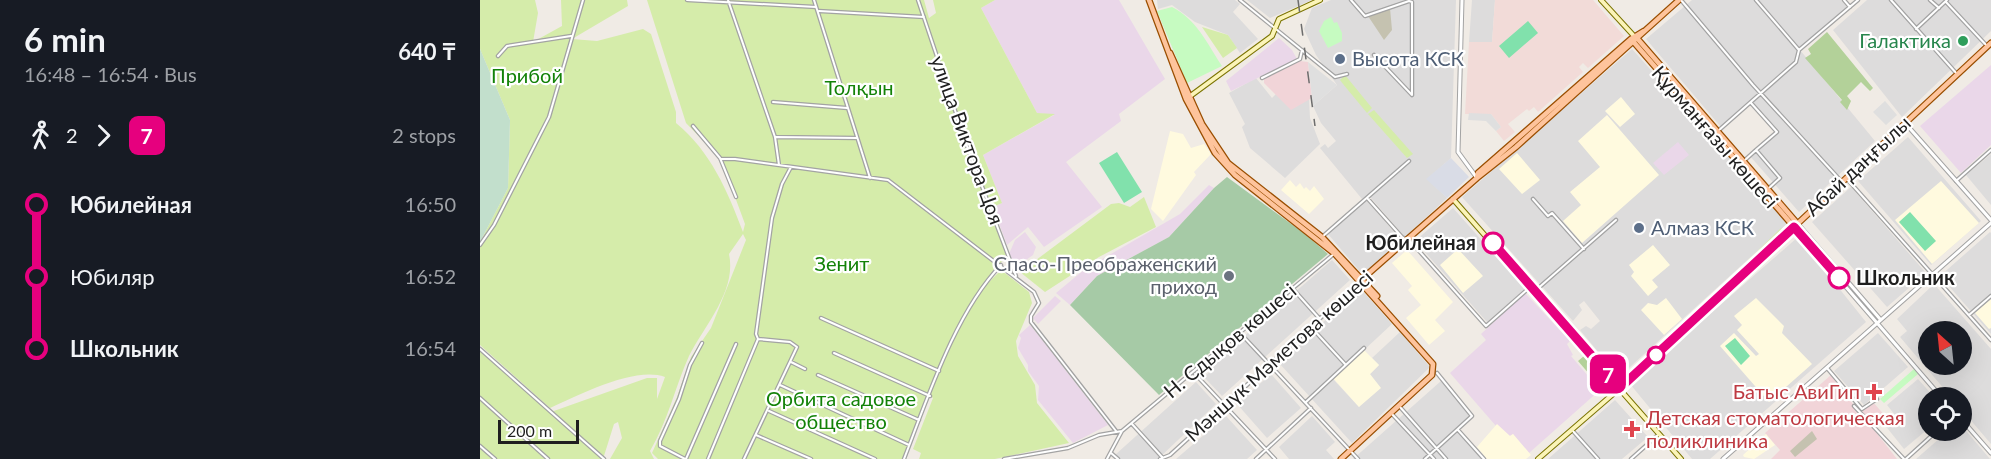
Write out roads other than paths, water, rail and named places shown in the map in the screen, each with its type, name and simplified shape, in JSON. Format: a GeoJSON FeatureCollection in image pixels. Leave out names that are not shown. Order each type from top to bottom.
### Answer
{"type":"FeatureCollection","features":[{"type":"Feature","properties":{"kind":"main road"},"geometry":{"type":"LineString","coordinates":[[1150,0],[1188,98],[1205,130],[1228,163],[1336,252]]}},
{"type":"Feature","properties":{"kind":"main road"},"geometry":{"type":"LineString","coordinates":[[1188,98],[1272,36],[1279,19],[1320,0]]}},
{"type":"Feature","properties":{"kind":"main road","name":"Құрманғазы көшесі"},"geometry":{"type":"LineString","coordinates":[[1601,0],[1796,225]]}},
{"type":"Feature","properties":{"kind":"main road","name":"Мәншүк Мәметова көшесі"},"geometry":{"type":"LineString","coordinates":[[1361,280],[1477,178],[1478,173],[1680,0]]}},
{"type":"Feature","properties":{"kind":"main road","name":"Абай даңғылы"},"geometry":{"type":"LineString","coordinates":[[1538,459],[1620,388],[1989,44]]}},
{"type":"Feature","properties":{"kind":"main road","name":"Құрманғазы көшесі"},"geometry":{"type":"LineString","coordinates":[[1700,116],[1718,132],[1741,163],[1767,189],[1796,225]]}},
{"type":"Feature","properties":{"kind":"main road"},"geometry":{"type":"LineString","coordinates":[[1453,199],[1681,459]]}},
{"type":"Feature","properties":{"kind":"main road"},"geometry":{"type":"LineString","coordinates":[[1298,222],[1322,237],[1336,252],[1433,364],[1436,372],[1342,459]]}},
{"type":"Feature","properties":{"kind":"street"},"geometry":{"type":"LineString","coordinates":[[480,245],[494,225],[549,117],[583,0]]}},
{"type":"Feature","properties":{"kind":"street"},"geometry":{"type":"LineString","coordinates":[[687,0],[924,17]]}},
{"type":"Feature","properties":{"kind":"street"},"geometry":{"type":"LineString","coordinates":[[814,0],[870,178]]}},
{"type":"Feature","properties":{"kind":"street","name":"улица Виктора Цоя"},"geometry":{"type":"LineString","coordinates":[[918,0],[969,152],[1017,279]]}},
{"type":"Feature","properties":{"kind":"street"},"geometry":{"type":"LineString","coordinates":[[1240,0],[1335,76],[1347,74]]}},
{"type":"Feature","properties":{"kind":"street"},"geometry":{"type":"LineString","coordinates":[[1351,0],[1365,16],[1408,1],[1412,2],[1412,96],[1374,55]]}},
{"type":"Feature","properties":{"kind":"street"},"geometry":{"type":"LineString","coordinates":[[1462,0],[1458,152],[1477,178]]}},
{"type":"Feature","properties":{"kind":"street"},"geometry":{"type":"LineString","coordinates":[[1680,0],[1762,93],[1991,340]]}},
{"type":"Feature","properties":{"kind":"street"},"geometry":{"type":"LineString","coordinates":[[1756,0],[1799,50]]}},
{"type":"Feature","properties":{"kind":"street"},"geometry":{"type":"LineString","coordinates":[[1844,0],[1850,8]]}},
{"type":"Feature","properties":{"kind":"street"},"geometry":{"type":"LineString","coordinates":[[1718,132],[1797,62],[1799,50],[1858,0]]}},
{"type":"Feature","properties":{"kind":"street"},"geometry":{"type":"LineString","coordinates":[[1891,0],[1957,74]]}},
{"type":"Feature","properties":{"kind":"street"},"geometry":{"type":"LineString","coordinates":[[1930,0],[1939,8]]}},
{"type":"Feature","properties":{"kind":"street"},"geometry":{"type":"LineString","coordinates":[[1916,29],[1946,1],[1989,44]]}},
{"type":"Feature","properties":{"kind":"street"},"geometry":{"type":"LineString","coordinates":[[729,2],[775,137],[779,165]]}},
{"type":"Feature","properties":{"kind":"street"},"geometry":{"type":"LineString","coordinates":[[1269,22],[1279,19]]}},
{"type":"Feature","properties":{"kind":"street"},"geometry":{"type":"LineString","coordinates":[[1272,36],[1282,32]]}},
{"type":"Feature","properties":{"kind":"street"},"geometry":{"type":"LineString","coordinates":[[498,56],[507,46],[571,36]]}},
{"type":"Feature","properties":{"kind":"street"},"geometry":{"type":"LineString","coordinates":[[1262,78],[1300,59],[1302,50]]}},
{"type":"Feature","properties":{"kind":"street"},"geometry":{"type":"LineString","coordinates":[[773,102],[847,108]]}},
{"type":"Feature","properties":{"kind":"street"},"geometry":{"type":"LineString","coordinates":[[1741,163],[1777,132],[1751,103]]}},
{"type":"Feature","properties":{"kind":"street"},"geometry":{"type":"LineString","coordinates":[[1723,459],[1991,221],[1905,123]]}},
{"type":"Feature","properties":{"kind":"street"},"geometry":{"type":"LineString","coordinates":[[693,126],[721,159],[736,196]]}},
{"type":"Feature","properties":{"kind":"street"},"geometry":{"type":"LineString","coordinates":[[775,137],[857,138]]}},
{"type":"Feature","properties":{"kind":"street"},"geometry":{"type":"LineString","coordinates":[[1756,150],[1780,178],[1767,189]]}},
{"type":"Feature","properties":{"kind":"street"},"geometry":{"type":"LineString","coordinates":[[1956,181],[1991,150]]}},
{"type":"Feature","properties":{"kind":"street"},"geometry":{"type":"LineString","coordinates":[[721,159],[892,182],[1000,265],[1039,299],[1038,308],[1031,316],[1031,322],[1116,431]]}},
{"type":"Feature","properties":{"kind":"street"},"geometry":{"type":"LineString","coordinates":[[1322,237],[1409,161]]}},
{"type":"Feature","properties":{"kind":"street"},"geometry":{"type":"LineString","coordinates":[[708,459],[758,339],[756,334],[760,287],[772,218],[782,184],[791,167]]}},
{"type":"Feature","properties":{"kind":"street"},"geometry":{"type":"LineString","coordinates":[[1368,199],[1486,326],[1531,286]]}},
{"type":"Feature","properties":{"kind":"street"},"geometry":{"type":"LineString","coordinates":[[1533,199],[1548,216],[1552,213],[1584,249]]}},
{"type":"Feature","properties":{"kind":"street"},"geometry":{"type":"LineString","coordinates":[[1535,291],[1616,220]]}},
{"type":"Feature","properties":{"kind":"street"},"geometry":{"type":"LineString","coordinates":[[1796,225],[1933,387]]}},
{"type":"Feature","properties":{"kind":"street","name":"Н. Сдықов көшесі"},"geometry":{"type":"LineString","coordinates":[[1122,431],[1336,252]]}},
{"type":"Feature","properties":{"kind":"street"},"geometry":{"type":"LineString","coordinates":[[904,459],[940,371],[975,298],[1000,265]]}},
{"type":"Feature","properties":{"kind":"street","name":"Мәншүк Мәметова көшесі"},"geometry":{"type":"LineString","coordinates":[[1161,458],[1167,456],[1225,405],[1361,280]]}},
{"type":"Feature","properties":{"kind":"street"},"geometry":{"type":"LineString","coordinates":[[1293,289],[1319,318]]}},
{"type":"Feature","properties":{"kind":"street"},"geometry":{"type":"LineString","coordinates":[[1969,315],[1991,296]]}},
{"type":"Feature","properties":{"kind":"street"},"geometry":{"type":"LineString","coordinates":[[821,318],[940,371]]}},
{"type":"Feature","properties":{"kind":"street"},"geometry":{"type":"LineString","coordinates":[[1310,327],[1346,365]]}},
{"type":"Feature","properties":{"kind":"street"},"geometry":{"type":"LineString","coordinates":[[1241,333],[1358,459]]}},
{"type":"Feature","properties":{"kind":"street"},"geometry":{"type":"LineString","coordinates":[[744,459],[797,347],[790,342],[758,339]]}},
{"type":"Feature","properties":{"kind":"street"},"geometry":{"type":"LineString","coordinates":[[702,343],[690,365],[660,441],[660,446],[664,450],[685,459],[736,344]]}},
{"type":"Feature","properties":{"kind":"street"},"geometry":{"type":"LineString","coordinates":[[1306,402],[1364,348]]}},
{"type":"Feature","properties":{"kind":"street"},"geometry":{"type":"LineString","coordinates":[[480,349],[604,459]]}},
{"type":"Feature","properties":{"kind":"street"},"geometry":{"type":"LineString","coordinates":[[834,353],[930,396]]}},
{"type":"Feature","properties":{"kind":"street"},"geometry":{"type":"LineString","coordinates":[[790,362],[805,369]]}},
{"type":"Feature","properties":{"kind":"street"},"geometry":{"type":"LineString","coordinates":[[1827,368],[1862,409],[1877,399]]}},
{"type":"Feature","properties":{"kind":"street"},"geometry":{"type":"LineString","coordinates":[[1425,459],[1472,416],[1436,372]]}},
{"type":"Feature","properties":{"kind":"street"},"geometry":{"type":"LineString","coordinates":[[1194,373],[1275,459]]}},
{"type":"Feature","properties":{"kind":"street"},"geometry":{"type":"LineString","coordinates":[[818,375],[919,420]]}},
{"type":"Feature","properties":{"kind":"street"},"geometry":{"type":"LineString","coordinates":[[780,386],[909,445]]}},
{"type":"Feature","properties":{"kind":"street"},"geometry":{"type":"LineString","coordinates":[[480,398],[548,459]]}},
{"type":"Feature","properties":{"kind":"street"},"geometry":{"type":"LineString","coordinates":[[1854,406],[1905,459],[1925,441]]}},
{"type":"Feature","properties":{"kind":"street"},"geometry":{"type":"LineString","coordinates":[[1256,459],[1311,407]]}},
{"type":"Feature","properties":{"kind":"street"},"geometry":{"type":"LineString","coordinates":[[1400,407],[1446,459]]}},
{"type":"Feature","properties":{"kind":"street"},"geometry":{"type":"LineString","coordinates":[[768,411],[875,459]]}},
{"type":"Feature","properties":{"kind":"street"},"geometry":{"type":"LineString","coordinates":[[1392,414],[1434,459]]}},
{"type":"Feature","properties":{"kind":"street"},"geometry":{"type":"LineString","coordinates":[[1132,424],[1161,458]]}},
{"type":"Feature","properties":{"kind":"street"},"geometry":{"type":"LineString","coordinates":[[1458,430],[1484,459]]}},
{"type":"Feature","properties":{"kind":"street"},"geometry":{"type":"LineString","coordinates":[[1572,430],[1598,459]]}},
{"type":"Feature","properties":{"kind":"street"},"geometry":{"type":"LineString","coordinates":[[1004,459],[1068,448],[1116,431],[1122,431],[1107,459]]}},
{"type":"Feature","properties":{"kind":"street"},"geometry":{"type":"LineString","coordinates":[[1972,431],[1991,453]]}},
{"type":"Feature","properties":{"kind":"street"},"geometry":{"type":"LineString","coordinates":[[1631,459],[1659,434]]}},
{"type":"Feature","properties":{"kind":"street"},"geometry":{"type":"LineString","coordinates":[[756,435],[811,459]]}},
{"type":"Feature","properties":{"kind":"street"},"geometry":{"type":"LineString","coordinates":[[480,446],[495,459]]}},
{"type":"Feature","properties":{"kind":"street"},"geometry":{"type":"LineString","coordinates":[[488,453],[489,459]]}},
{"type":"Feature","properties":{"kind":"street"},"geometry":{"type":"LineString","coordinates":[[1111,453],[1118,459]]}},
{"type":"Feature","properties":{"kind":"street"},"geometry":{"type":"LineString","coordinates":[[1167,456],[1170,459]]}},
{"type":"Feature","properties":{"kind":"railway"},"geometry":{"type":"LineString","coordinates":[[1298,0],[1315,126]]}},
{"type":"Feature","properties":{"kind":"place","name":"Галактика"},"geometry":{"type":"Point","coordinates":[1963,41]}},
{"type":"Feature","properties":{"kind":"place","name":"Высота КСК"},"geometry":{"type":"Point","coordinates":[1340,59]}},
{"type":"Feature","properties":{"kind":"place","name":"Алмаз КСК"},"geometry":{"type":"Point","coordinates":[1639,228]}},
{"type":"Feature","properties":{"kind":"place","name":"Юбилейная"},"geometry":{"type":"Point","coordinates":[1493,243]}},
{"type":"Feature","properties":{"kind":"place","name":"Спасо-Преображенский приход"},"geometry":{"type":"Point","coordinates":[1229,276]}},
{"type":"Feature","properties":{"kind":"place","name":"Школьник"},"geometry":{"type":"Point","coordinates":[1839,278]}},
{"type":"Feature","properties":{"kind":"place","name":"Батыс АвиГип"},"geometry":{"type":"Point","coordinates":[1874,392]}},
{"type":"Feature","properties":{"kind":"place","name":"Детская стоматологическая поликлиника"},"geometry":{"type":"Point","coordinates":[1632,429]}},
{"type":"Feature","properties":{"kind":"park label","name":"Прибой"},"geometry":{"type":"Point","coordinates":[527,76]}},
{"type":"Feature","properties":{"kind":"park label","name":"Толқын"},"geometry":{"type":"Point","coordinates":[859,88]}},
{"type":"Feature","properties":{"kind":"park label","name":"Зенит"},"geometry":{"type":"Point","coordinates":[842,264]}},
{"type":"Feature","properties":{"kind":"park label","name":"Орбита садовое общество"},"geometry":{"type":"Point","coordinates":[841,410]}}]}
